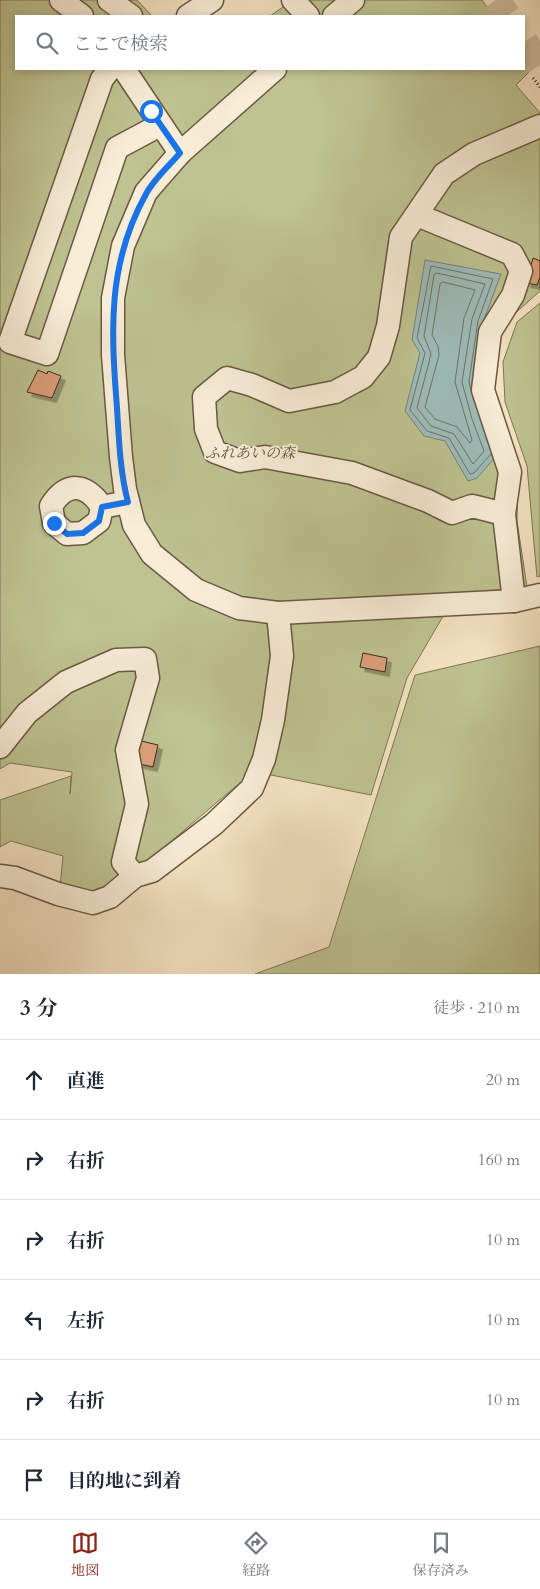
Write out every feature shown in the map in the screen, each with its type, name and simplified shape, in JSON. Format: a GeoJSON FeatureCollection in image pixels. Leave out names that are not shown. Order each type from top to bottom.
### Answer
{"type":"FeatureCollection","features":[{"type":"Feature","properties":{"kind":"street"},"geometry":{"type":"LineString","coordinates":[[61,0],[81,15]]}},
{"type":"Feature","properties":{"kind":"street"},"geometry":{"type":"LineString","coordinates":[[109,0],[130,15]]}},
{"type":"Feature","properties":{"kind":"street"},"geometry":{"type":"LineString","coordinates":[[190,15],[212,0]]}},
{"type":"Feature","properties":{"kind":"street"},"geometry":{"type":"LineString","coordinates":[[293,0],[307,15]]}},
{"type":"Feature","properties":{"kind":"street"},"geometry":{"type":"LineString","coordinates":[[335,15],[353,0]]}},
{"type":"Feature","properties":{"kind":"street"},"geometry":{"type":"LineString","coordinates":[[109,70],[102,79],[10,342],[47,354],[117,148],[160,125]]}},
{"type":"Feature","properties":{"kind":"street"},"geometry":{"type":"LineString","coordinates":[[125,70],[180,153]]}},
{"type":"Feature","properties":{"kind":"street"},"geometry":{"type":"LineString","coordinates":[[274,70],[180,153],[146,192],[123,246],[113,298],[114,364],[120,457],[134,526],[152,554],[196,590],[239,608],[278,613],[514,601],[540,595]]}},
{"type":"Feature","properties":{"kind":"street"},"geometry":{"type":"LineString","coordinates":[[504,514],[472,506],[452,513],[428,501],[352,472],[265,457],[240,461],[215,452],[206,429],[204,397],[227,378],[252,384],[289,401],[335,392],[363,377],[379,357],[388,326],[401,237],[444,174],[474,154],[540,126]]}},
{"type":"Feature","properties":{"kind":"street"},"geometry":{"type":"LineString","coordinates":[[417,214],[512,254],[521,271],[513,294],[490,332],[483,390],[510,472],[504,514],[514,601]]}},
{"type":"Feature","properties":{"kind":"street"},"geometry":{"type":"LineString","coordinates":[[53,218],[89,230]]}},
{"type":"Feature","properties":{"kind":"street"},"geometry":{"type":"LineString","coordinates":[[102,507],[128,502]]}},
{"type":"Feature","properties":{"kind":"street"},"geometry":{"type":"LineString","coordinates":[[0,876],[15,878],[58,894],[93,903],[110,897],[135,876],[152,871],[214,824],[252,788],[264,759],[273,720],[282,656],[278,613]]}},
{"type":"Feature","properties":{"kind":"street"},"geometry":{"type":"LineString","coordinates":[[0,747],[27,713],[66,682],[116,660],[145,659],[148,678],[128,750],[137,804],[123,862],[135,876]]}},
{"type":"Feature","properties":{"kind":"path"},"geometry":{"type":"LineString","coordinates":[[533,78],[540,88]]}},
{"type":"Feature","properties":{"kind":"green space","name":"ふれあいの森"},"geometry":{"type":"Polygon","coordinates":[[[0,0],[137,0],[151,15],[15,15],[15,70],[525,70],[525,64],[530,71],[516,85],[540,113],[540,291],[510,318],[498,338],[492,395],[518,468],[517,521],[527,587],[456,594],[407,678],[371,795],[271,775],[248,776],[142,866],[103,894],[60,888],[63,856],[11,841],[0,847],[0,800],[71,776],[70,794],[72,772],[10,763],[0,769],[0,0]]]}},
{"type":"Feature","properties":{"kind":"green space"},"geometry":{"type":"Polygon","coordinates":[[[293,0],[482,0],[492,15],[271,15],[293,0]]]}},
{"type":"Feature","properties":{"kind":"green space"},"geometry":{"type":"Polygon","coordinates":[[[540,303],[540,576],[537,577],[527,466],[505,402],[503,362],[517,322],[540,303]]]}},
{"type":"Feature","properties":{"kind":"green space"},"geometry":{"type":"Polygon","coordinates":[[[540,646],[540,974],[255,974],[329,947],[415,675],[540,646]]]}},
{"type":"Feature","properties":{"kind":"water"},"geometry":{"type":"Polygon","coordinates":[[[425,260],[501,274],[483,322],[474,382],[498,454],[477,478],[468,481],[445,441],[424,436],[405,411],[420,353],[412,340],[425,260]]]}},
{"type":"Feature","properties":{"kind":"building"},"geometry":{"type":"Polygon","coordinates":[[[533,258],[540,261],[540,277],[537,285],[526,283],[533,258]]]}},
{"type":"Feature","properties":{"kind":"building"},"geometry":{"type":"Polygon","coordinates":[[[38,370],[47,374],[48,371],[61,376],[52,398],[27,392],[38,370]]]}},
{"type":"Feature","properties":{"kind":"building"},"geometry":{"type":"Polygon","coordinates":[[[363,653],[387,658],[385,672],[360,667],[363,653]]]}},
{"type":"Feature","properties":{"kind":"building"},"geometry":{"type":"Polygon","coordinates":[[[137,740],[158,745],[153,767],[135,763],[137,740]]]}},
{"type":"Feature","properties":{"kind":"tunnel"},"geometry":{"type":"LineString","coordinates":[[496,0],[506,15]]}},
{"type":"Feature","properties":{"kind":"tunnel"},"geometry":{"type":"LineString","coordinates":[[525,44],[540,66]]}},
{"type":"Feature","properties":{"kind":"route"},"geometry":{"type":"LineString","coordinates":[[54,523],[67,534],[83,533],[99,521],[102,507],[128,502],[120,457],[113,355],[113,298],[123,246],[146,192],[180,153],[151,111]]}}]}
